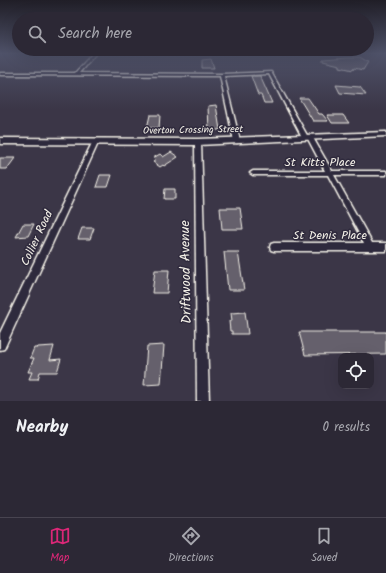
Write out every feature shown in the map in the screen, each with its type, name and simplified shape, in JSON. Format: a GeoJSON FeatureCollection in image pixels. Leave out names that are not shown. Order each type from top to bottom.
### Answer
{"type":"FeatureCollection","features":[{"type":"Feature","properties":{"kind":"main road","name":"Overton Crossing Street"},"geometry":{"type":"LineString","coordinates":[[0,141],[198,142],[386,134]]}},
{"type":"Feature","properties":{"kind":"street"},"geometry":{"type":"LineString","coordinates":[[0,74],[222,75],[270,73],[330,173],[370,247]]}},
{"type":"Feature","properties":{"kind":"street"},"geometry":{"type":"LineString","coordinates":[[222,75],[237,141]]}},
{"type":"Feature","properties":{"kind":"street","name":"Collier Road"},"geometry":{"type":"LineString","coordinates":[[0,345],[96,142]]}},
{"type":"Feature","properties":{"kind":"street","name":"Driftwood Avenue"},"geometry":{"type":"LineString","coordinates":[[198,142],[203,401]]}},
{"type":"Feature","properties":{"kind":"street","name":"St Kitts Place"},"geometry":{"type":"LineString","coordinates":[[253,173],[386,173]]}},
{"type":"Feature","properties":{"kind":"street","name":"St Denis Place"},"geometry":{"type":"LineString","coordinates":[[274,247],[386,247]]}},
{"type":"Feature","properties":{"kind":"building"},"geometry":{"type":"Polygon","coordinates":[[[251,76],[260,76],[272,103],[264,103],[261,95],[258,95],[251,76]]]}},
{"type":"Feature","properties":{"kind":"building"},"geometry":{"type":"Polygon","coordinates":[[[336,85],[360,87],[366,95],[340,93],[336,85]]]}},
{"type":"Feature","properties":{"kind":"building"},"geometry":{"type":"Polygon","coordinates":[[[299,98],[308,98],[319,114],[322,114],[328,121],[313,121],[299,98]]]}},
{"type":"Feature","properties":{"kind":"building"},"geometry":{"type":"Polygon","coordinates":[[[216,105],[220,130],[209,130],[208,106],[216,105]]]}},
{"type":"Feature","properties":{"kind":"building"},"geometry":{"type":"Polygon","coordinates":[[[150,115],[160,115],[159,128],[147,128],[150,115]]]}},
{"type":"Feature","properties":{"kind":"building"},"geometry":{"type":"Polygon","coordinates":[[[327,115],[343,115],[349,123],[332,123],[327,115]]]}},
{"type":"Feature","properties":{"kind":"building"},"geometry":{"type":"Polygon","coordinates":[[[171,152],[178,157],[164,166],[163,165],[160,167],[153,162],[156,160],[153,158],[160,154],[163,157],[171,152]]]}},
{"type":"Feature","properties":{"kind":"building"},"geometry":{"type":"Polygon","coordinates":[[[0,158],[15,158],[7,169],[0,169],[0,158]]]}},
{"type":"Feature","properties":{"kind":"building"},"geometry":{"type":"Polygon","coordinates":[[[100,175],[112,175],[108,187],[96,187],[100,175]]]}},
{"type":"Feature","properties":{"kind":"building"},"geometry":{"type":"Polygon","coordinates":[[[165,189],[175,189],[175,199],[164,199],[165,189]]]}},
{"type":"Feature","properties":{"kind":"building"},"geometry":{"type":"Polygon","coordinates":[[[220,208],[240,208],[243,229],[222,229],[220,208]]]}},
{"type":"Feature","properties":{"kind":"building"},"geometry":{"type":"Polygon","coordinates":[[[23,224],[34,224],[28,236],[16,237],[23,224]]]}},
{"type":"Feature","properties":{"kind":"building"},"geometry":{"type":"Polygon","coordinates":[[[82,228],[94,228],[90,239],[78,239],[82,228]]]}},
{"type":"Feature","properties":{"kind":"building"},"geometry":{"type":"Polygon","coordinates":[[[224,252],[238,252],[244,290],[228,290],[224,252]]]}},
{"type":"Feature","properties":{"kind":"building"},"geometry":{"type":"Polygon","coordinates":[[[155,270],[169,270],[167,293],[152,293],[155,270]]]}},
{"type":"Feature","properties":{"kind":"building"},"geometry":{"type":"Polygon","coordinates":[[[245,312],[248,334],[232,334],[232,331],[230,331],[229,321],[232,321],[231,313],[245,312]]]}},
{"type":"Feature","properties":{"kind":"building"},"geometry":{"type":"Polygon","coordinates":[[[299,332],[386,332],[386,354],[338,353],[338,355],[305,355],[299,332]]]}},
{"type":"Feature","properties":{"kind":"building"},"geometry":{"type":"Polygon","coordinates":[[[164,345],[161,384],[144,385],[147,346],[164,345]]]}},
{"type":"Feature","properties":{"kind":"building"},"geometry":{"type":"Polygon","coordinates":[[[54,346],[50,360],[61,359],[57,372],[40,372],[38,379],[29,379],[32,372],[28,372],[34,358],[30,358],[34,348],[54,346]]]}}]}
